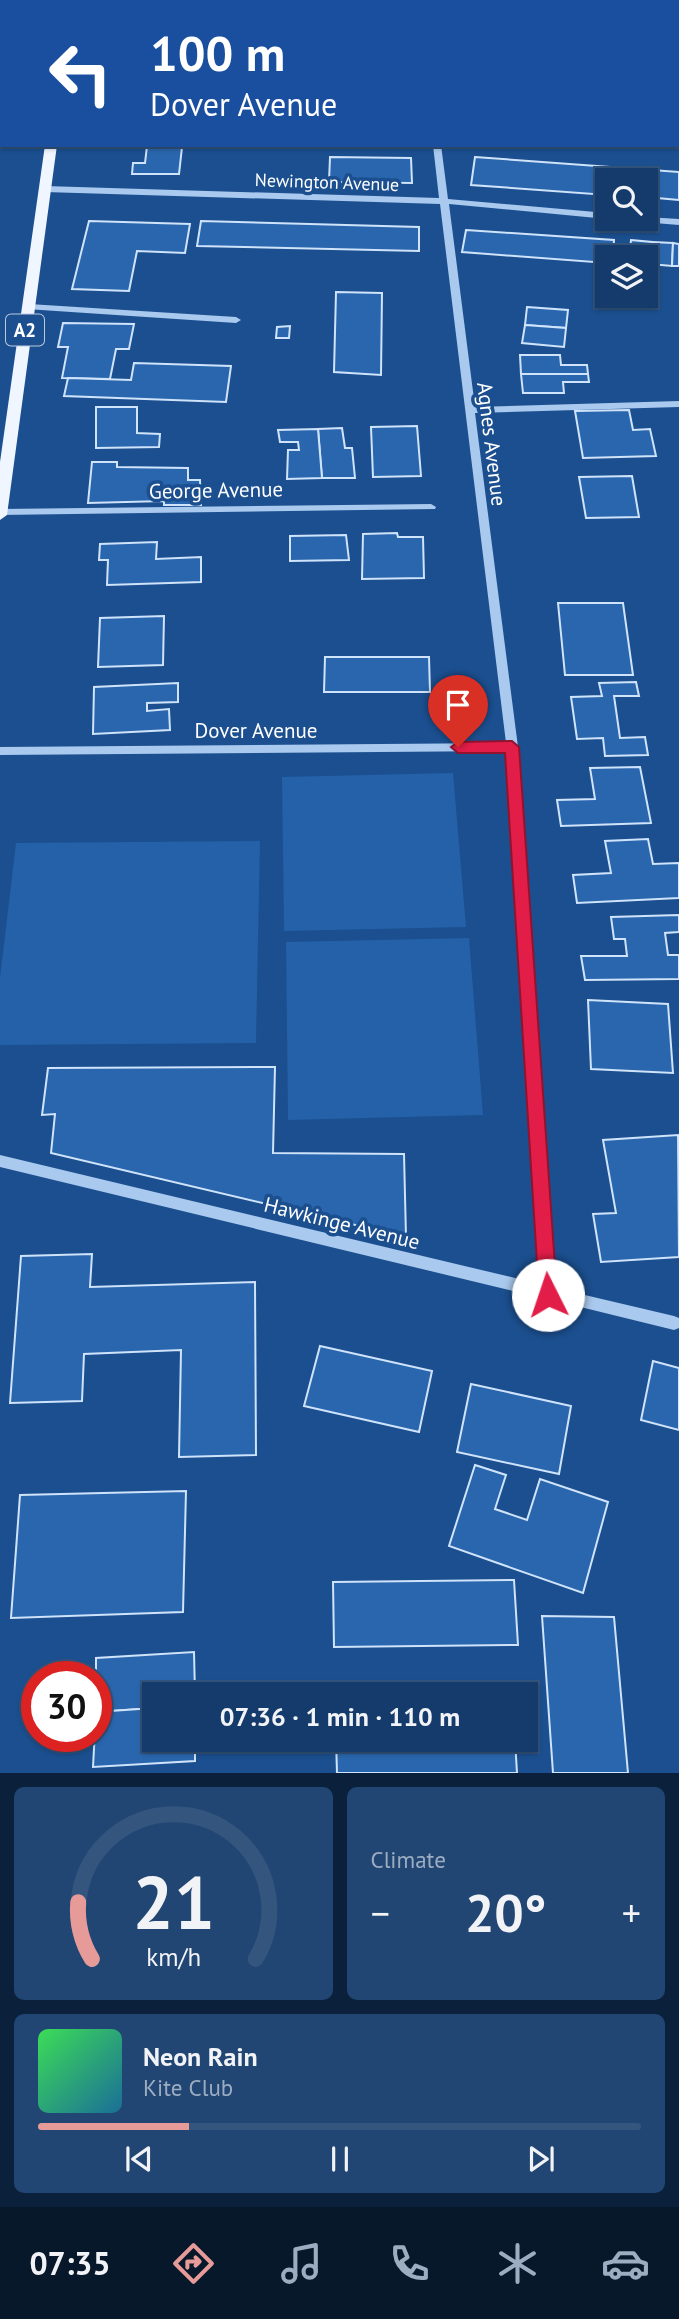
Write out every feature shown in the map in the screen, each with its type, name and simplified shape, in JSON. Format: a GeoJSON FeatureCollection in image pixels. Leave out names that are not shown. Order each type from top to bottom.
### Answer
{"type":"FeatureCollection","features":[{"type":"Feature","properties":{"kind":"main road","name":"A2"},"geometry":{"type":"LineString","coordinates":[[0,514],[51,147]]}},
{"type":"Feature","properties":{"kind":"street","name":"Agnes Avenue"},"geometry":{"type":"LineString","coordinates":[[437,147],[441,201],[512,747]]}},
{"type":"Feature","properties":{"kind":"street","name":"Newington Avenue"},"geometry":{"type":"LineString","coordinates":[[45,189],[441,201],[595,215]]}},
{"type":"Feature","properties":{"kind":"street"},"geometry":{"type":"LineString","coordinates":[[658,220],[679,222]]}},
{"type":"Feature","properties":{"kind":"street"},"geometry":{"type":"LineString","coordinates":[[29,307],[236,320]]}},
{"type":"Feature","properties":{"kind":"street"},"geometry":{"type":"LineString","coordinates":[[468,410],[679,404]]}},
{"type":"Feature","properties":{"kind":"street","name":"George Avenue"},"geometry":{"type":"LineString","coordinates":[[0,514],[431,507]]}},
{"type":"Feature","properties":{"kind":"street"},"geometry":{"type":"LineString","coordinates":[[512,747],[548,1295]]}},
{"type":"Feature","properties":{"kind":"street","name":"Dover Avenue"},"geometry":{"type":"LineString","coordinates":[[0,751],[512,747]]}},
{"type":"Feature","properties":{"kind":"street","name":"Hawkinge Avenue"},"geometry":{"type":"LineString","coordinates":[[0,1161],[548,1295],[674,1323]]}},
{"type":"Feature","properties":{"kind":"shaded area"},"geometry":{"type":"Polygon","coordinates":[[[453,773],[466,927],[284,931],[282,777],[453,773]]]}},
{"type":"Feature","properties":{"kind":"shaded area"},"geometry":{"type":"Polygon","coordinates":[[[260,841],[256,1043],[0,1045],[0,978],[16,843],[260,841]]]}},
{"type":"Feature","properties":{"kind":"shaded area"},"geometry":{"type":"Polygon","coordinates":[[[469,938],[483,1115],[288,1120],[286,942],[469,938]]]}},
{"type":"Feature","properties":{"kind":"building"},"geometry":{"type":"Polygon","coordinates":[[[147,147],[182,147],[179,174],[132,174],[133,163],[145,163],[147,147]]]}},
{"type":"Feature","properties":{"kind":"building"},"geometry":{"type":"Polygon","coordinates":[[[330,157],[411,158],[412,183],[329,182],[330,157]]]}},
{"type":"Feature","properties":{"kind":"building"},"geometry":{"type":"Polygon","coordinates":[[[475,157],[625,168],[595,168],[595,194],[471,185],[475,157]]]}},
{"type":"Feature","properties":{"kind":"building"},"geometry":{"type":"Polygon","coordinates":[[[658,170],[679,172],[679,200],[658,198],[658,170]]]}},
{"type":"Feature","properties":{"kind":"building"},"geometry":{"type":"Polygon","coordinates":[[[89,221],[190,224],[185,253],[137,251],[129,291],[72,289],[89,221]]]}},
{"type":"Feature","properties":{"kind":"building"},"geometry":{"type":"Polygon","coordinates":[[[201,221],[419,227],[419,251],[197,246],[201,221]]]}},
{"type":"Feature","properties":{"kind":"building"},"geometry":{"type":"Polygon","coordinates":[[[466,230],[614,240],[614,245],[595,245],[595,262],[462,252],[466,230]]]}},
{"type":"Feature","properties":{"kind":"building"},"geometry":{"type":"Polygon","coordinates":[[[631,240],[652,242],[652,245],[630,245],[631,240]]]}},
{"type":"Feature","properties":{"kind":"building"},"geometry":{"type":"Polygon","coordinates":[[[652,242],[673,243],[672,266],[658,265],[658,245],[652,245],[652,242]]]}},
{"type":"Feature","properties":{"kind":"building"},"geometry":{"type":"Polygon","coordinates":[[[673,243],[679,244],[679,266],[672,266],[673,243]]]}},
{"type":"Feature","properties":{"kind":"building"},"geometry":{"type":"Polygon","coordinates":[[[336,292],[382,293],[381,375],[334,372],[336,292]]]}},
{"type":"Feature","properties":{"kind":"building"},"geometry":{"type":"Polygon","coordinates":[[[527,307],[568,310],[566,328],[525,325],[527,307]]]}},
{"type":"Feature","properties":{"kind":"building"},"geometry":{"type":"Polygon","coordinates":[[[63,323],[134,324],[129,349],[116,349],[110,379],[62,378],[68,347],[58,347],[63,323]]]}},
{"type":"Feature","properties":{"kind":"building"},"geometry":{"type":"Polygon","coordinates":[[[525,325],[566,328],[564,347],[522,343],[525,325]]]}},
{"type":"Feature","properties":{"kind":"building"},"geometry":{"type":"Polygon","coordinates":[[[290,326],[289,338],[276,338],[277,327],[290,326]]]}},
{"type":"Feature","properties":{"kind":"building"},"geometry":{"type":"Polygon","coordinates":[[[520,355],[560,355],[561,365],[587,365],[588,374],[521,374],[520,355]]]}},
{"type":"Feature","properties":{"kind":"building"},"geometry":{"type":"Polygon","coordinates":[[[134,363],[231,366],[226,402],[64,396],[68,378],[131,380],[134,363]]]}},
{"type":"Feature","properties":{"kind":"building"},"geometry":{"type":"Polygon","coordinates":[[[521,374],[588,374],[589,382],[563,382],[564,393],[523,393],[521,374]]]}},
{"type":"Feature","properties":{"kind":"building"},"geometry":{"type":"Polygon","coordinates":[[[96,407],[137,407],[137,433],[160,434],[159,447],[96,448],[96,407]]]}},
{"type":"Feature","properties":{"kind":"building"},"geometry":{"type":"Polygon","coordinates":[[[629,410],[633,430],[650,429],[656,456],[583,458],[575,411],[629,410]]]}},
{"type":"Feature","properties":{"kind":"building"},"geometry":{"type":"Polygon","coordinates":[[[417,426],[421,476],[373,477],[371,427],[417,426]]]}},
{"type":"Feature","properties":{"kind":"building"},"geometry":{"type":"Polygon","coordinates":[[[342,428],[345,448],[352,448],[355,478],[322,478],[318,429],[342,428]]]}},
{"type":"Feature","properties":{"kind":"building"},"geometry":{"type":"Polygon","coordinates":[[[318,429],[322,478],[287,479],[288,450],[299,450],[298,442],[280,442],[278,430],[318,429]]]}},
{"type":"Feature","properties":{"kind":"building"},"geometry":{"type":"Polygon","coordinates":[[[92,462],[117,462],[117,467],[188,468],[188,480],[200,480],[201,505],[164,505],[164,501],[88,503],[92,462]]]}},
{"type":"Feature","properties":{"kind":"building"},"geometry":{"type":"Polygon","coordinates":[[[632,476],[639,517],[586,518],[579,477],[632,476]]]}},
{"type":"Feature","properties":{"kind":"building"},"geometry":{"type":"Polygon","coordinates":[[[397,533],[398,537],[423,537],[424,578],[362,579],[363,534],[397,533]]]}},
{"type":"Feature","properties":{"kind":"building"},"geometry":{"type":"Polygon","coordinates":[[[346,535],[349,560],[290,561],[290,536],[346,535]]]}},
{"type":"Feature","properties":{"kind":"building"},"geometry":{"type":"Polygon","coordinates":[[[157,542],[156,559],[201,557],[201,582],[107,585],[108,560],[99,560],[100,544],[157,542]]]}},
{"type":"Feature","properties":{"kind":"building"},"geometry":{"type":"Polygon","coordinates":[[[558,603],[623,603],[633,675],[565,675],[558,603]]]}},
{"type":"Feature","properties":{"kind":"building"},"geometry":{"type":"Polygon","coordinates":[[[164,616],[163,665],[98,667],[100,618],[164,616]]]}},
{"type":"Feature","properties":{"kind":"building"},"geometry":{"type":"Polygon","coordinates":[[[325,657],[429,657],[430,692],[324,692],[325,657]]]}},
{"type":"Feature","properties":{"kind":"building"},"geometry":{"type":"Polygon","coordinates":[[[636,682],[639,696],[614,696],[620,738],[645,737],[648,755],[605,756],[603,738],[577,739],[571,697],[602,696],[599,683],[636,682]]]}},
{"type":"Feature","properties":{"kind":"building"},"geometry":{"type":"Polygon","coordinates":[[[178,683],[178,702],[147,703],[147,711],[169,709],[170,730],[93,734],[94,687],[178,683]]]}},
{"type":"Feature","properties":{"kind":"building"},"geometry":{"type":"Polygon","coordinates":[[[640,767],[651,823],[561,826],[557,800],[595,799],[590,768],[640,767]]]}},
{"type":"Feature","properties":{"kind":"building"},"geometry":{"type":"Polygon","coordinates":[[[648,839],[653,864],[679,863],[679,898],[577,903],[573,875],[611,873],[605,841],[648,839]]]}},
{"type":"Feature","properties":{"kind":"building"},"geometry":{"type":"Polygon","coordinates":[[[679,915],[679,932],[665,933],[668,955],[679,955],[679,979],[585,980],[581,956],[627,956],[625,939],[614,939],[611,917],[679,915]]]}},
{"type":"Feature","properties":{"kind":"building"},"geometry":{"type":"Polygon","coordinates":[[[588,1000],[668,1004],[673,1073],[591,1069],[588,1000]]]}},
{"type":"Feature","properties":{"kind":"building"},"geometry":{"type":"Polygon","coordinates":[[[275,1067],[273,1153],[404,1154],[406,1237],[51,1153],[55,1114],[42,1115],[48,1068],[275,1067]]]}},
{"type":"Feature","properties":{"kind":"building"},"geometry":{"type":"Polygon","coordinates":[[[678,1135],[679,1257],[601,1262],[593,1214],[616,1213],[603,1140],[678,1135]]]}},
{"type":"Feature","properties":{"kind":"building"},"geometry":{"type":"Polygon","coordinates":[[[92,1254],[90,1287],[255,1282],[256,1455],[179,1457],[181,1350],[84,1354],[82,1401],[10,1403],[21,1256],[92,1254]]]}},
{"type":"Feature","properties":{"kind":"building"},"geometry":{"type":"Polygon","coordinates":[[[320,1346],[432,1371],[419,1432],[304,1406],[320,1346]]]}},
{"type":"Feature","properties":{"kind":"building"},"geometry":{"type":"Polygon","coordinates":[[[653,1361],[679,1368],[679,1430],[641,1420],[653,1361]]]}},
{"type":"Feature","properties":{"kind":"building"},"geometry":{"type":"Polygon","coordinates":[[[471,1384],[571,1406],[559,1474],[457,1452],[471,1384]]]}},
{"type":"Feature","properties":{"kind":"building"},"geometry":{"type":"Polygon","coordinates":[[[475,1465],[506,1475],[495,1509],[527,1520],[540,1479],[608,1502],[583,1593],[449,1546],[475,1465]]]}},
{"type":"Feature","properties":{"kind":"building"},"geometry":{"type":"Polygon","coordinates":[[[186,1491],[183,1612],[11,1618],[20,1495],[186,1491]]]}},
{"type":"Feature","properties":{"kind":"building"},"geometry":{"type":"Polygon","coordinates":[[[514,1580],[518,1645],[334,1647],[333,1582],[514,1580]]]}},
{"type":"Feature","properties":{"kind":"building"},"geometry":{"type":"Polygon","coordinates":[[[542,1616],[614,1617],[628,1773],[553,1773],[542,1616]]]}},
{"type":"Feature","properties":{"kind":"building"},"geometry":{"type":"Polygon","coordinates":[[[194,1652],[195,1682],[142,1682],[142,1709],[112,1711],[112,1661],[96,1661],[96,1658],[194,1652]]]}},
{"type":"Feature","properties":{"kind":"building"},"geometry":{"type":"Polygon","coordinates":[[[142,1709],[142,1752],[195,1752],[195,1761],[93,1767],[94,1752],[112,1752],[112,1711],[142,1709]]]}},
{"type":"Feature","properties":{"kind":"building"},"geometry":{"type":"Polygon","coordinates":[[[336,1752],[516,1752],[517,1773],[337,1773],[336,1752]]]}},
{"type":"Feature","properties":{"kind":"route"},"geometry":{"type":"LineString","coordinates":[[458,747],[512,747],[548,1295]]}}]}
